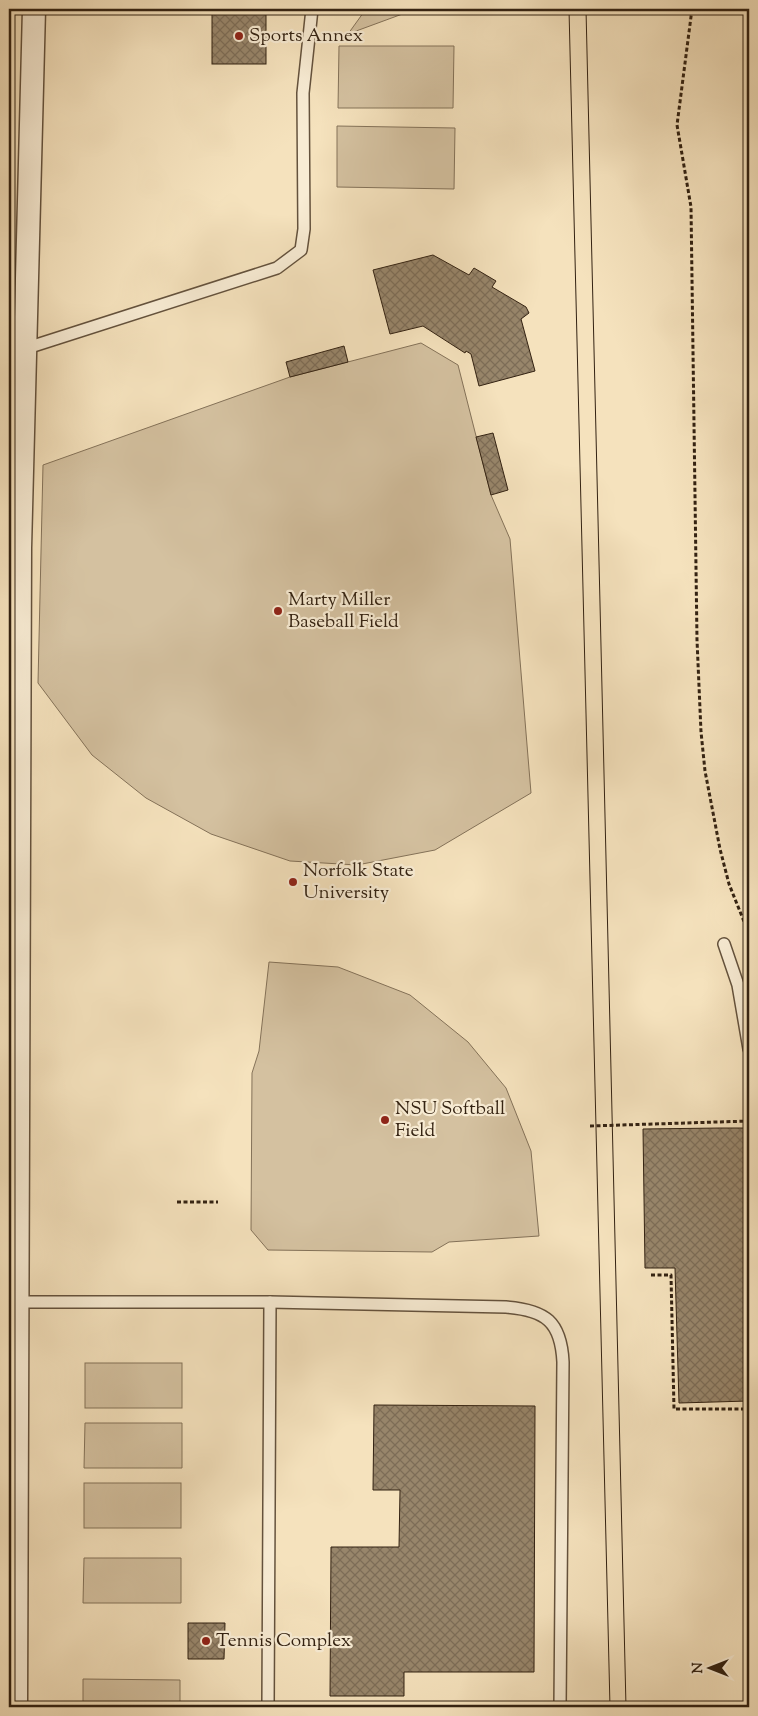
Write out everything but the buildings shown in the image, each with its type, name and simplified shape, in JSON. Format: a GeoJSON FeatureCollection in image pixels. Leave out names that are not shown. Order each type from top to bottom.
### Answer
{"type":"FeatureCollection","features":[{"type":"Feature","properties":{"kind":"street"},"geometry":{"type":"LineString","coordinates":[[16,1707],[17,1302],[13,1212],[20,548],[27,348],[18,322],[28,192],[34,9]]}},
{"type":"Feature","properties":{"kind":"lane"},"geometry":{"type":"LineString","coordinates":[[27,348],[277,268],[301,250],[304,229],[303,93],[312,9]]}},
{"type":"Feature","properties":{"kind":"lane"},"geometry":{"type":"LineString","coordinates":[[724,944],[742,1004],[749,1049]]}},
{"type":"Feature","properties":{"kind":"lane"},"geometry":{"type":"LineString","coordinates":[[17,1302],[270,1302],[516,1308],[546,1318],[556,1330],[562,1346],[563,1362],[560,1707]]}},
{"type":"Feature","properties":{"kind":"lane"},"geometry":{"type":"LineString","coordinates":[[268,1707],[270,1302]]}},
{"type":"Feature","properties":{"kind":"path"},"geometry":{"type":"LineString","coordinates":[[692,9],[678,117],[678,134],[689,186],[691,207],[697,640],[701,732],[705,771],[720,848],[730,884],[749,934]]}},
{"type":"Feature","properties":{"kind":"path"},"geometry":{"type":"LineString","coordinates":[[590,1126],[749,1122]]}},
{"type":"Feature","properties":{"kind":"path"},"geometry":{"type":"LineString","coordinates":[[177,1202],[218,1202]]}},
{"type":"Feature","properties":{"kind":"path"},"geometry":{"type":"LineString","coordinates":[[651,1275],[671,1275],[674,1409],[749,1409]]}},
{"type":"Feature","properties":{"kind":"shaded area"},"geometry":{"type":"Polygon","coordinates":[[[366,9],[416,9],[348,34],[366,9]]]}},
{"type":"Feature","properties":{"kind":"shaded area"},"geometry":{"type":"Polygon","coordinates":[[[339,46],[454,46],[453,108],[338,108],[339,46]]]}},
{"type":"Feature","properties":{"kind":"shaded area"},"geometry":{"type":"Polygon","coordinates":[[[337,126],[455,128],[454,189],[337,187],[337,126]]]}},
{"type":"Feature","properties":{"kind":"shaded area","name":"Marty Miller Baseball Field"},"geometry":{"type":"Polygon","coordinates":[[[421,343],[458,365],[491,495],[510,539],[531,793],[435,850],[357,865],[290,861],[211,834],[146,798],[92,755],[38,683],[43,465],[290,377],[421,343]]]}},
{"type":"Feature","properties":{"kind":"shaded area","name":"NSU Softball Field"},"geometry":{"type":"Polygon","coordinates":[[[269,962],[338,967],[410,995],[468,1042],[506,1088],[531,1151],[539,1236],[449,1242],[432,1252],[268,1250],[251,1230],[252,1073],[259,1051],[269,962]]]}},
{"type":"Feature","properties":{"kind":"shaded area"},"geometry":{"type":"Polygon","coordinates":[[[85,1363],[182,1363],[182,1408],[85,1408],[85,1363]]]}},
{"type":"Feature","properties":{"kind":"shaded area"},"geometry":{"type":"Polygon","coordinates":[[[85,1423],[182,1423],[182,1468],[84,1468],[85,1423]]]}},
{"type":"Feature","properties":{"kind":"shaded area"},"geometry":{"type":"Polygon","coordinates":[[[84,1483],[181,1483],[181,1528],[84,1528],[84,1483]]]}},
{"type":"Feature","properties":{"kind":"shaded area"},"geometry":{"type":"Polygon","coordinates":[[[84,1558],[181,1558],[181,1603],[83,1603],[84,1558]]]}},
{"type":"Feature","properties":{"kind":"shaded area"},"geometry":{"type":"Polygon","coordinates":[[[83,1679],[180,1680],[180,1707],[83,1707],[83,1679]]]}},
{"type":"Feature","properties":{"kind":"tram line"},"geometry":{"type":"LineString","coordinates":[[569,9],[610,1707]]}},
{"type":"Feature","properties":{"kind":"tram line"},"geometry":{"type":"LineString","coordinates":[[586,9],[626,1707]]}},
{"type":"Feature","properties":{"kind":"place","name":"Sports Annex"},"geometry":{"type":"Point","coordinates":[239,36]}},
{"type":"Feature","properties":{"kind":"place","name":"Marty Miller Baseball Field"},"geometry":{"type":"Point","coordinates":[278,611]}},
{"type":"Feature","properties":{"kind":"place","name":"Norfolk State University"},"geometry":{"type":"Point","coordinates":[293,882]}},
{"type":"Feature","properties":{"kind":"place","name":"NSU Softball Field"},"geometry":{"type":"Point","coordinates":[385,1120]}},
{"type":"Feature","properties":{"kind":"place","name":"Tennis Complex"},"geometry":{"type":"Point","coordinates":[206,1641]}}]}
